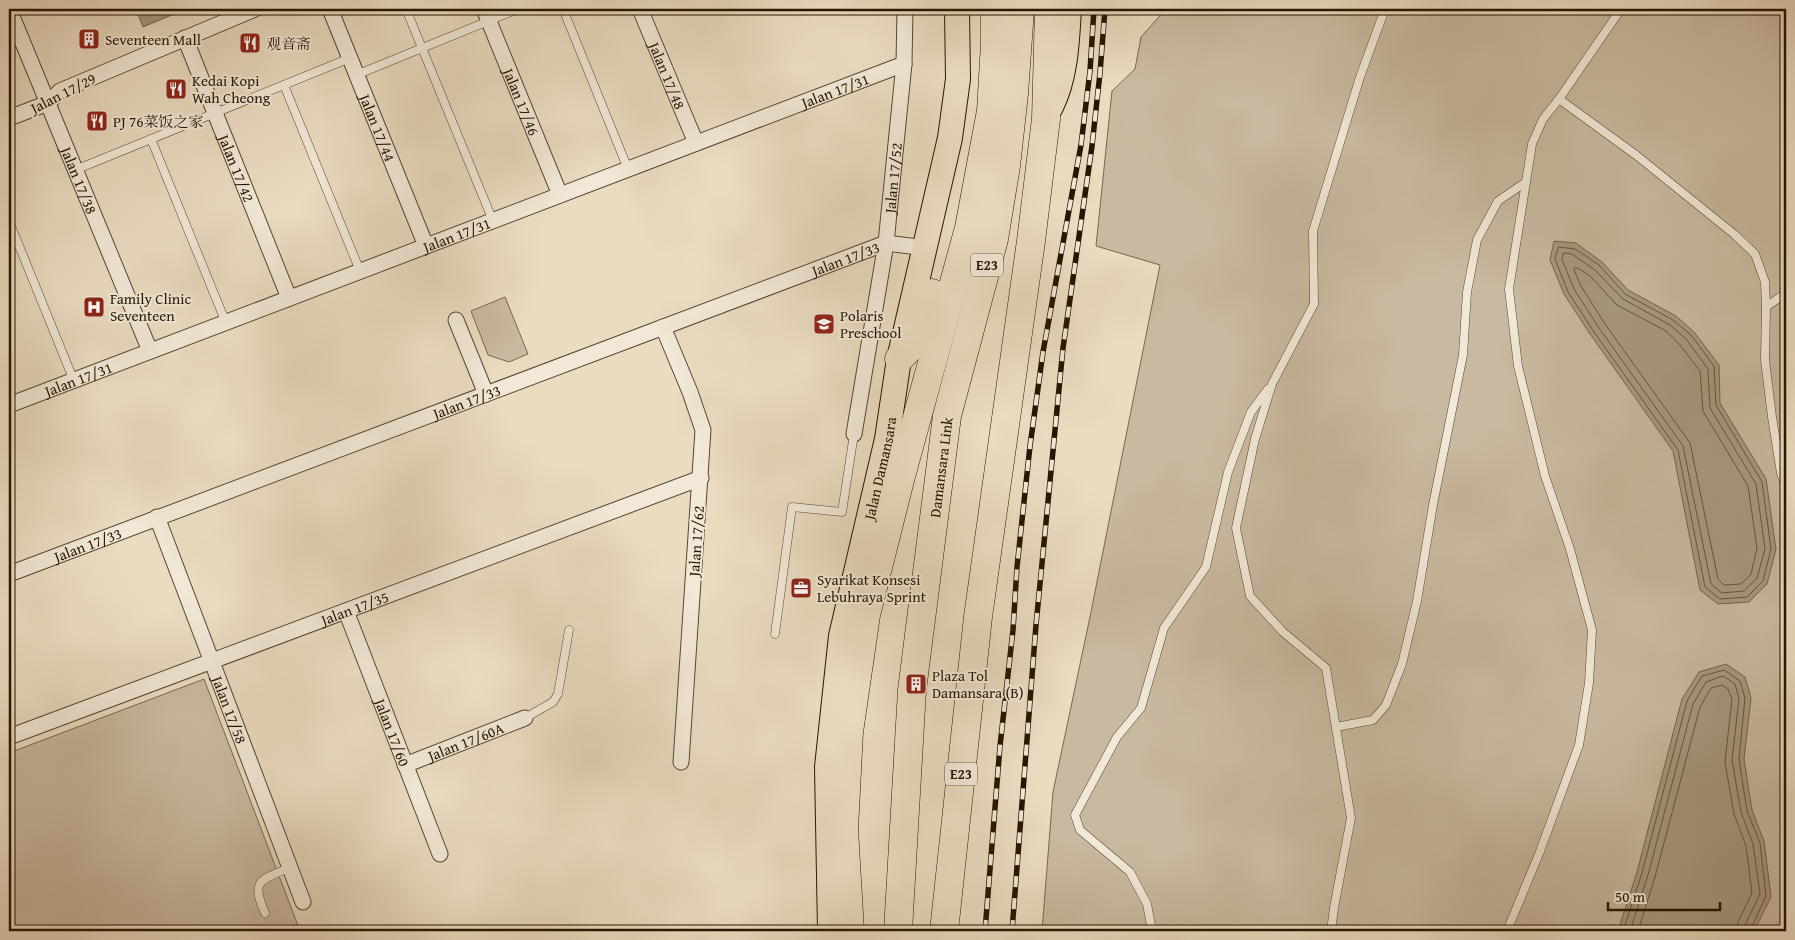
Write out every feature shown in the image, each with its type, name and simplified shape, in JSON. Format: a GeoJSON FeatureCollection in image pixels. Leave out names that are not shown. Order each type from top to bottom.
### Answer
{"type":"FeatureCollection","features":[{"type":"Feature","properties":{"kind":"highway"},"geometry":{"type":"LineString","coordinates":[[850,931],[844,829],[849,732],[866,615],[901,476],[969,228],[991,111],[995,9]]}},
{"type":"Feature","properties":{"kind":"highway","name":"Damansara Link"},"geometry":{"type":"LineString","coordinates":[[898,931],[912,690],[945,434],[994,239],[1006,166],[1014,94],[1020,9]]}},
{"type":"Feature","properties":{"kind":"highway","name":"E23"},"geometry":{"type":"LineString","coordinates":[[944,931],[978,617],[1031,241],[1046,119],[1049,9]]}},
{"type":"Feature","properties":{"kind":"highway"},"geometry":{"type":"LineString","coordinates":[[899,359],[917,340],[923,323],[953,222],[966,168],[972,158],[984,150]]}},
{"type":"Feature","properties":{"kind":"main road","name":"Jalan Damansara"},"geometry":{"type":"LineString","coordinates":[[830,931],[827,768],[841,636],[887,439],[899,359],[950,138],[958,79],[957,9]]}},
{"type":"Feature","properties":{"kind":"main road"},"geometry":{"type":"LineString","coordinates":[[1046,119],[1057,96],[1066,54],[1069,9]]}},
{"type":"Feature","properties":{"kind":"street","name":"Jalan 17/38"},"geometry":{"type":"LineString","coordinates":[[10,9],[150,352]]}},
{"type":"Feature","properties":{"kind":"street","name":"Jalan 17/29"},"geometry":{"type":"LineString","coordinates":[[9,118],[48,103],[60,91],[255,9]]}},
{"type":"Feature","properties":{"kind":"street","name":"Jalan 17/44"},"geometry":{"type":"LineString","coordinates":[[330,9],[426,246]]}},
{"type":"Feature","properties":{"kind":"street","name":"Jalan 17/48"},"geometry":{"type":"LineString","coordinates":[[640,9],[696,143]]}},
{"type":"Feature","properties":{"kind":"street","name":"Jalan 17/52"},"geometry":{"type":"LineString","coordinates":[[854,434],[886,242],[904,64],[906,9]]}},
{"type":"Feature","properties":{"kind":"street","name":"Jalan 17/46"},"geometry":{"type":"LineString","coordinates":[[486,15],[560,195]]}},
{"type":"Feature","properties":{"kind":"street","name":"Jalan 17/42"},"geometry":{"type":"LineString","coordinates":[[185,38],[289,298]]}},
{"type":"Feature","properties":{"kind":"street","name":"Jalan 17/31"},"geometry":{"type":"LineString","coordinates":[[9,405],[904,64]]}},
{"type":"Feature","properties":{"kind":"street","name":"Jalan 17/33"},"geometry":{"type":"LineString","coordinates":[[9,574],[886,242],[926,248]]}},
{"type":"Feature","properties":{"kind":"street"},"geometry":{"type":"LineString","coordinates":[[456,320],[486,394]]}},
{"type":"Feature","properties":{"kind":"street","name":"Jalan 17/62"},"geometry":{"type":"LineString","coordinates":[[663,327],[690,392],[703,430],[681,762]]}},
{"type":"Feature","properties":{"kind":"street","name":"Jalan 17/35"},"geometry":{"type":"LineString","coordinates":[[9,737],[701,478]]}},
{"type":"Feature","properties":{"kind":"street","name":"Jalan 17/58"},"geometry":{"type":"LineString","coordinates":[[157,518],[303,902]]}},
{"type":"Feature","properties":{"kind":"street","name":"Jalan 17/60"},"geometry":{"type":"LineString","coordinates":[[346,611],[440,854]]}},
{"type":"Feature","properties":{"kind":"street","name":"Jalan 17/60A"},"geometry":{"type":"LineString","coordinates":[[405,765],[525,718]]}},
{"type":"Feature","properties":{"kind":"lane"},"geometry":{"type":"LineString","coordinates":[[406,9],[493,220]]}},
{"type":"Feature","properties":{"kind":"lane"},"geometry":{"type":"LineString","coordinates":[[356,75],[422,48],[486,15],[518,9]]}},
{"type":"Feature","properties":{"kind":"lane"},"geometry":{"type":"LineString","coordinates":[[563,9],[628,169]]}},
{"type":"Feature","properties":{"kind":"lane"},"geometry":{"type":"LineString","coordinates":[[1152,931],[1147,904],[1130,872],[1080,830],[1075,815],[1117,737],[1141,708],[1164,628],[1206,567],[1228,472],[1251,412],[1272,384],[1314,304],[1313,231],[1360,77],[1385,9]]}},
{"type":"Feature","properties":{"kind":"lane"},"geometry":{"type":"LineString","coordinates":[[1508,931],[1539,854],[1579,745],[1589,683],[1592,630],[1570,548],[1545,476],[1518,366],[1509,289],[1532,144],[1543,119],[1621,9]]}},
{"type":"Feature","properties":{"kind":"lane"},"geometry":{"type":"LineString","coordinates":[[76,170],[350,58]]}},
{"type":"Feature","properties":{"kind":"lane"},"geometry":{"type":"LineString","coordinates":[[284,85],[360,271]]}},
{"type":"Feature","properties":{"kind":"lane"},"geometry":{"type":"LineString","coordinates":[[1559,99],[1636,155],[1734,234],[1755,254],[1765,282],[1766,370],[1781,473],[1786,488]]}},
{"type":"Feature","properties":{"kind":"lane"},"geometry":{"type":"LineString","coordinates":[[151,139],[226,322]]}},
{"type":"Feature","properties":{"kind":"lane"},"geometry":{"type":"LineString","coordinates":[[1336,727],[1373,720],[1386,705],[1402,664],[1417,601],[1433,505],[1449,433],[1463,355],[1467,292],[1477,240],[1498,201],[1526,182]]}},
{"type":"Feature","properties":{"kind":"lane"},"geometry":{"type":"LineString","coordinates":[[9,221],[74,381]]}},
{"type":"Feature","properties":{"kind":"lane"},"geometry":{"type":"LineString","coordinates":[[1766,307],[1786,293]]}},
{"type":"Feature","properties":{"kind":"lane"},"geometry":{"type":"LineString","coordinates":[[1272,384],[1255,439],[1236,528],[1250,596],[1283,632],[1326,668],[1351,818],[1331,931]]}},
{"type":"Feature","properties":{"kind":"lane"},"geometry":{"type":"LineString","coordinates":[[775,634],[792,506],[842,512],[854,434]]}},
{"type":"Feature","properties":{"kind":"lane"},"geometry":{"type":"LineString","coordinates":[[525,718],[553,702],[558,694],[569,630]]}},
{"type":"Feature","properties":{"kind":"lane"},"geometry":{"type":"LineString","coordinates":[[265,913],[258,896],[257,887],[260,882],[290,867]]}},
{"type":"Feature","properties":{"kind":"lane"},"geometry":{"type":"LineString","coordinates":[[1780,931],[1786,915]]}},
{"type":"Feature","properties":{"kind":"shaded area"},"geometry":{"type":"Polygon","coordinates":[[[1166,9],[1786,9],[1786,931],[1042,931],[1053,792],[1160,265],[1096,246],[1112,91],[1135,69],[1141,37],[1166,9]]]}},
{"type":"Feature","properties":{"kind":"shaded area"},"geometry":{"type":"Polygon","coordinates":[[[505,297],[528,354],[509,362],[488,355],[471,311],[505,297]]]}},
{"type":"Feature","properties":{"kind":"shaded area"},"geometry":{"type":"Polygon","coordinates":[[[204,679],[300,931],[9,931],[9,753],[204,679]]]}},
{"type":"Feature","properties":{"kind":"water"},"geometry":{"type":"Polygon","coordinates":[[[136,9],[186,9],[143,27],[136,9]]]}},
{"type":"Feature","properties":{"kind":"water"},"geometry":{"type":"Polygon","coordinates":[[[1554,241],[1576,243],[1602,262],[1628,290],[1676,316],[1694,332],[1719,365],[1720,403],[1766,479],[1776,549],[1767,584],[1749,602],[1718,604],[1700,590],[1673,451],[1564,294],[1550,260],[1554,241]]]}},
{"type":"Feature","properties":{"kind":"water"},"geometry":{"type":"Polygon","coordinates":[[[1726,664],[1745,677],[1751,698],[1744,759],[1752,810],[1764,841],[1771,897],[1754,931],[1618,931],[1637,872],[1682,699],[1699,672],[1726,664]]]}},
{"type":"Feature","properties":{"kind":"railway"},"geometry":{"type":"LineString","coordinates":[[985,931],[1000,746],[1030,446],[1043,352],[1081,145],[1090,71],[1094,9]]}},
{"type":"Feature","properties":{"kind":"railway"},"geometry":{"type":"LineString","coordinates":[[1012,931],[1036,625],[1063,348],[1092,146],[1105,9]]}},
{"type":"Feature","properties":{"kind":"place","name":"Seventeen Mall"},"geometry":{"type":"Point","coordinates":[89,39]}},
{"type":"Feature","properties":{"kind":"place","name":"观音斋"},"geometry":{"type":"Point","coordinates":[250,43]}},
{"type":"Feature","properties":{"kind":"place","name":"Kedai Kopi Wah Cheong"},"geometry":{"type":"Point","coordinates":[176,89]}},
{"type":"Feature","properties":{"kind":"place","name":"PJ 76菜饭之家"},"geometry":{"type":"Point","coordinates":[97,121]}},
{"type":"Feature","properties":{"kind":"place","name":"Family Clinic Seventeen"},"geometry":{"type":"Point","coordinates":[94,307]}},
{"type":"Feature","properties":{"kind":"place","name":"Polaris Preschool"},"geometry":{"type":"Point","coordinates":[824,324]}},
{"type":"Feature","properties":{"kind":"place","name":"Syarikat Konsesi Lebuhraya Sprint"},"geometry":{"type":"Point","coordinates":[801,588]}},
{"type":"Feature","properties":{"kind":"place","name":"Plaza Tol Damansara (B)"},"geometry":{"type":"Point","coordinates":[916,684]}}]}
